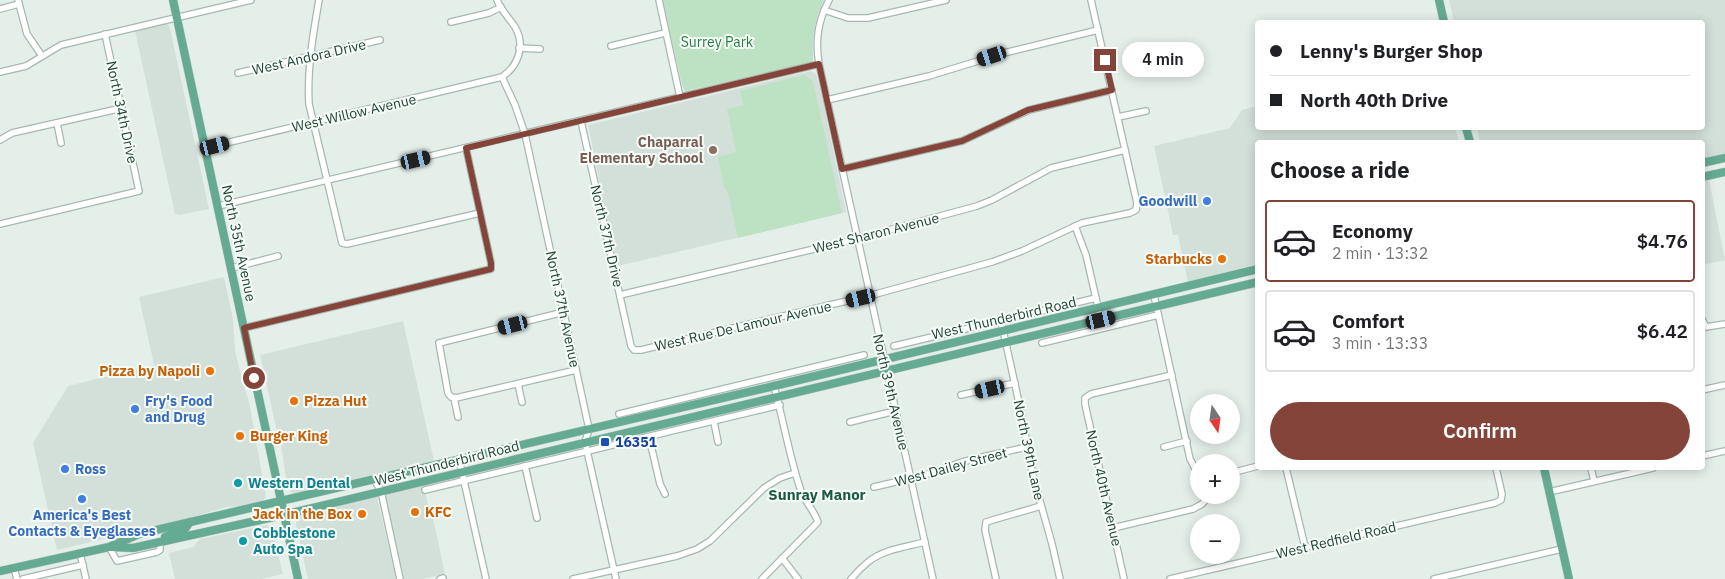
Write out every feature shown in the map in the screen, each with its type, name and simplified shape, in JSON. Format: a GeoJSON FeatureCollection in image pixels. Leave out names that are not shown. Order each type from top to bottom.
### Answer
{"type":"FeatureCollection","features":[{"type":"Feature","properties":{"kind":"main road","name":"North 35th Avenue"},"geometry":{"type":"LineString","coordinates":[[173,0],[298,579]]}},
{"type":"Feature","properties":{"kind":"main road"},"geometry":{"type":"LineString","coordinates":[[1440,0],[1444,20]]}},
{"type":"Feature","properties":{"kind":"main road"},"geometry":{"type":"LineString","coordinates":[[1705,162],[1725,158]]}},
{"type":"Feature","properties":{"kind":"main road"},"geometry":{"type":"LineString","coordinates":[[1705,176],[1725,172]]}},
{"type":"Feature","properties":{"kind":"main road","name":"West Thunderbird Road"},"geometry":{"type":"LineString","coordinates":[[0,571],[109,547],[136,534],[774,386],[1255,271]]}},
{"type":"Feature","properties":{"kind":"main road","name":"West Thunderbird Road"},"geometry":{"type":"LineString","coordinates":[[109,547],[133,548],[283,515],[1006,342],[1101,320],[1157,311],[1255,283]]}},
{"type":"Feature","properties":{"kind":"main road"},"geometry":{"type":"LineString","coordinates":[[1544,470],[1569,579]]}},
{"type":"Feature","properties":{"kind":"main road"},"geometry":{"type":"LineString","coordinates":[[151,544],[184,529],[190,522]]}},
{"type":"Feature","properties":{"kind":"street"},"geometry":{"type":"LineString","coordinates":[[0,72],[26,66],[61,45],[177,17],[222,3],[251,0]]}},
{"type":"Feature","properties":{"kind":"street"},"geometry":{"type":"LineString","coordinates":[[319,0],[308,91],[313,122],[342,243],[347,244],[480,212]]}},
{"type":"Feature","properties":{"kind":"street"},"geometry":{"type":"LineString","coordinates":[[498,0],[517,32],[520,48],[515,64],[502,77]]}},
{"type":"Feature","properties":{"kind":"street"},"geometry":{"type":"LineString","coordinates":[[659,0],[680,97]]}},
{"type":"Feature","properties":{"kind":"street","name":"North 39th Avenue"},"geometry":{"type":"LineString","coordinates":[[829,0],[824,10],[817,36],[816,44],[819,64],[933,579]]}},
{"type":"Feature","properties":{"kind":"street"},"geometry":{"type":"LineString","coordinates":[[824,10],[848,18],[868,18],[946,0]]}},
{"type":"Feature","properties":{"kind":"street"},"geometry":{"type":"LineString","coordinates":[[1091,0],[1125,150]]}},
{"type":"Feature","properties":{"kind":"street"},"geometry":{"type":"LineString","coordinates":[[0,8],[19,2],[28,34],[42,56]]}},
{"type":"Feature","properties":{"kind":"street"},"geometry":{"type":"LineString","coordinates":[[451,22],[489,13],[501,7]]}},
{"type":"Feature","properties":{"kind":"street"},"geometry":{"type":"LineString","coordinates":[[827,100],[929,76],[1004,53],[1098,30]]}},
{"type":"Feature","properties":{"kind":"street"},"geometry":{"type":"LineString","coordinates":[[611,46],[665,33]]}},
{"type":"Feature","properties":{"kind":"street","name":"North 34th Drive"},"geometry":{"type":"LineString","coordinates":[[0,224],[139,191],[105,34]]}},
{"type":"Feature","properties":{"kind":"street","name":"West Andora Drive"},"geometry":{"type":"LineString","coordinates":[[238,73],[380,40]]}},
{"type":"Feature","properties":{"kind":"street"},"geometry":{"type":"LineString","coordinates":[[520,48],[540,50]]}},
{"type":"Feature","properties":{"kind":"street"},"geometry":{"type":"LineString","coordinates":[[218,206],[819,64]]}},
{"type":"Feature","properties":{"kind":"street","name":"West Willow Avenue"},"geometry":{"type":"LineString","coordinates":[[206,148],[502,77]]}},
{"type":"Feature","properties":{"kind":"street","name":"North 37th Avenue"},"geometry":{"type":"LineString","coordinates":[[502,77],[525,134],[589,429],[585,442],[616,579]]}},
{"type":"Feature","properties":{"kind":"street"},"geometry":{"type":"LineString","coordinates":[[842,169],[962,141],[1028,110],[1112,90]]}},
{"type":"Feature","properties":{"kind":"street"},"geometry":{"type":"LineString","coordinates":[[0,140],[12,133],[122,108]]}},
{"type":"Feature","properties":{"kind":"street"},"geometry":{"type":"LineString","coordinates":[[1118,118],[1146,111]]}},
{"type":"Feature","properties":{"kind":"street","name":"North 37th Drive"},"geometry":{"type":"LineString","coordinates":[[581,121],[631,346],[634,350]]}},
{"type":"Feature","properties":{"kind":"street"},"geometry":{"type":"LineString","coordinates":[[56,123],[61,143]]}},
{"type":"Feature","properties":{"kind":"street"},"geometry":{"type":"LineString","coordinates":[[244,328],[491,269],[466,148]]}},
{"type":"Feature","properties":{"kind":"street","name":"West Rue De Lamour Avenue"},"geometry":{"type":"LineString","coordinates":[[634,350],[641,350],[870,296],[1005,258],[1075,226],[1130,213],[1136,210],[1137,203],[1125,150]]}},
{"type":"Feature","properties":{"kind":"street","name":"West Sharon Avenue"},"geometry":{"type":"LineString","coordinates":[[620,294],[857,239],[977,206],[992,200],[1051,168],[1125,150]]}},
{"type":"Feature","properties":{"kind":"street"},"geometry":{"type":"LineString","coordinates":[[1075,226],[1082,242],[1101,320]]}},
{"type":"Feature","properties":{"kind":"street"},"geometry":{"type":"LineString","coordinates":[[232,268],[278,256]]}},
{"type":"Feature","properties":{"kind":"street"},"geometry":{"type":"LineString","coordinates":[[1154,295],[1190,456]]}},
{"type":"Feature","properties":{"kind":"street","name":"West Thunderbird Road"},"geometry":{"type":"LineString","coordinates":[[894,346],[1096,298]]}},
{"type":"Feature","properties":{"kind":"street","name":"West Thunderbird Road"},"geometry":{"type":"LineString","coordinates":[[1042,343],[1157,311]]}},
{"type":"Feature","properties":{"kind":"street"},"geometry":{"type":"LineString","coordinates":[[458,417],[452,398],[448,393],[439,344],[564,312]]}},
{"type":"Feature","properties":{"kind":"street","name":"North 39th Lane"},"geometry":{"type":"LineString","coordinates":[[1001,321],[1027,447],[1060,579]]}},
{"type":"Feature","properties":{"kind":"street"},"geometry":{"type":"LineString","coordinates":[[1705,325],[1706,327],[1725,324]]}},
{"type":"Feature","properties":{"kind":"street","name":"West Thunderbird Road"},"geometry":{"type":"LineString","coordinates":[[1046,333],[1055,340]]}},
{"type":"Feature","properties":{"kind":"street"},"geometry":{"type":"LineString","coordinates":[[903,355],[906,343]]}},
{"type":"Feature","properties":{"kind":"street"},"geometry":{"type":"LineString","coordinates":[[618,414],[864,355]]}},
{"type":"Feature","properties":{"kind":"street"},"geometry":{"type":"LineString","coordinates":[[855,357],[862,364]]}},
{"type":"Feature","properties":{"kind":"street"},"geometry":{"type":"LineString","coordinates":[[452,398],[576,370]]}},
{"type":"Feature","properties":{"kind":"street","name":"North 40th Avenue"},"geometry":{"type":"LineString","coordinates":[[1124,579],[1085,404],[1086,398],[1091,394],[1172,375]]}},
{"type":"Feature","properties":{"kind":"street"},"geometry":{"type":"LineString","coordinates":[[961,396],[1015,383]]}},
{"type":"Feature","properties":{"kind":"street"},"geometry":{"type":"LineString","coordinates":[[518,384],[522,402]]}},
{"type":"Feature","properties":{"kind":"street"},"geometry":{"type":"LineString","coordinates":[[1705,389],[1725,385]]}},
{"type":"Feature","properties":{"kind":"street"},"geometry":{"type":"LineString","coordinates":[[735,386],[740,406]]}},
{"type":"Feature","properties":{"kind":"street"},"geometry":{"type":"LineString","coordinates":[[762,579],[818,522],[806,502],[795,473],[774,386]]}},
{"type":"Feature","properties":{"kind":"street","name":"West Thunderbird Road"},"geometry":{"type":"LineString","coordinates":[[425,490],[780,405]]}},
{"type":"Feature","properties":{"kind":"street"},"geometry":{"type":"LineString","coordinates":[[624,421],[628,412]]}},
{"type":"Feature","properties":{"kind":"street"},"geometry":{"type":"LineString","coordinates":[[850,422],[895,412]]}},
{"type":"Feature","properties":{"kind":"street"},"geometry":{"type":"LineString","coordinates":[[714,422],[718,442]]}},
{"type":"Feature","properties":{"kind":"street"},"geometry":{"type":"LineString","coordinates":[[648,437],[660,484],[665,494]]}},
{"type":"Feature","properties":{"kind":"street"},"geometry":{"type":"LineString","coordinates":[[1164,447],[1187,442]]}},
{"type":"Feature","properties":{"kind":"street","name":"West Dailey Street"},"geometry":{"type":"LineString","coordinates":[[874,487],[910,479],[962,462],[1027,447]]}},
{"type":"Feature","properties":{"kind":"street"},"geometry":{"type":"LineString","coordinates":[[1705,455],[1725,451]]}},
{"type":"Feature","properties":{"kind":"street"},"geometry":{"type":"LineString","coordinates":[[458,459],[486,579]]}},
{"type":"Feature","properties":{"kind":"street"},"geometry":{"type":"LineString","coordinates":[[525,466],[537,518]]}},
{"type":"Feature","properties":{"kind":"street"},"geometry":{"type":"LineString","coordinates":[[1240,471],[1255,467]]}},
{"type":"Feature","properties":{"kind":"street"},"geometry":{"type":"LineString","coordinates":[[1286,470],[1305,547]]}},
{"type":"Feature","properties":{"kind":"street","name":"West Redfield Road"},"geometry":{"type":"LineString","coordinates":[[1172,579],[1495,503],[1501,500],[1502,494],[1496,470]]}},
{"type":"Feature","properties":{"kind":"street"},"geometry":{"type":"LineString","coordinates":[[1591,470],[1594,481]]}},
{"type":"Feature","properties":{"kind":"street"},"geometry":{"type":"LineString","coordinates":[[1549,492],[1644,470]]}},
{"type":"Feature","properties":{"kind":"street"},"geometry":{"type":"LineString","coordinates":[[573,579],[697,550],[710,541],[764,488],[780,478],[795,473]]}},
{"type":"Feature","properties":{"kind":"street"},"geometry":{"type":"LineString","coordinates":[[374,479],[381,492],[400,579]]}},
{"type":"Feature","properties":{"kind":"street"},"geometry":{"type":"LineString","coordinates":[[1113,528],[1193,509],[1202,504]]}},
{"type":"Feature","properties":{"kind":"street"},"geometry":{"type":"LineString","coordinates":[[996,579],[985,530],[986,522],[1041,506]]}},
{"type":"Feature","properties":{"kind":"street","name":"West Thunderbird Road"},"geometry":{"type":"LineString","coordinates":[[109,547],[117,560],[157,552],[160,550],[160,542]]}},
{"type":"Feature","properties":{"kind":"street"},"geometry":{"type":"LineString","coordinates":[[855,578],[868,562],[878,555],[924,542]]}},
{"type":"Feature","properties":{"kind":"street"},"geometry":{"type":"LineString","coordinates":[[1434,579],[1447,578],[1562,549]]}},
{"type":"Feature","properties":{"kind":"street"},"geometry":{"type":"LineString","coordinates":[[80,553],[86,579]]}},
{"type":"Feature","properties":{"kind":"street"},"geometry":{"type":"LineString","coordinates":[[782,558],[798,579]]}},
{"type":"Feature","properties":{"kind":"street"},"geometry":{"type":"LineString","coordinates":[[23,579],[83,565]]}},
{"type":"Feature","properties":{"kind":"street"},"geometry":{"type":"LineString","coordinates":[[14,568],[17,579]]}},
{"type":"Feature","properties":{"kind":"shaded area"},"geometry":{"type":"Polygon","coordinates":[[[1449,0],[1725,0],[1725,154],[1705,159],[1705,140],[1480,140],[1477,130],[1705,130],[1705,20],[1454,20],[1449,0]]]}},
{"type":"Feature","properties":{"kind":"shaded area"},"geometry":{"type":"Polygon","coordinates":[[[168,24],[170,28],[209,209],[179,215],[175,214],[135,31],[168,24]]]}},
{"type":"Feature","properties":{"kind":"shaded area","name":"Chaparral Elementary School"},"geometry":{"type":"Polygon","coordinates":[[[811,71],[816,74],[823,101],[846,212],[618,266],[613,250],[588,125],[811,71]]]}},
{"type":"Feature","properties":{"kind":"shaded area"},"geometry":{"type":"Polygon","coordinates":[[[1255,107],[1255,130],[1456,130],[1458,140],[1255,140],[1255,266],[1188,283],[1178,235],[1173,235],[1154,146],[1230,128],[1242,110],[1255,107]]]}},
{"type":"Feature","properties":{"kind":"shaded area"},"geometry":{"type":"Polygon","coordinates":[[[1709,180],[1725,260],[1705,265],[1705,181],[1709,180]]]}},
{"type":"Feature","properties":{"kind":"shaded area"},"geometry":{"type":"Polygon","coordinates":[[[224,277],[233,319],[235,350],[249,401],[266,497],[262,501],[244,506],[226,507],[172,523],[57,550],[33,443],[68,386],[154,365],[139,297],[224,277]]]}},
{"type":"Feature","properties":{"kind":"shaded area"},"geometry":{"type":"Polygon","coordinates":[[[403,321],[434,461],[292,493],[287,486],[280,437],[276,427],[260,355],[403,321]]]}},
{"type":"Feature","properties":{"kind":"shaded area"},"geometry":{"type":"Polygon","coordinates":[[[424,486],[445,574],[423,579],[404,579],[385,495],[424,486]]]}},
{"type":"Feature","properties":{"kind":"shaded area"},"geometry":{"type":"Polygon","coordinates":[[[377,497],[396,579],[308,579],[296,525],[297,517],[328,511],[340,505],[377,497]]]}},
{"type":"Feature","properties":{"kind":"shaded area"},"geometry":{"type":"Polygon","coordinates":[[[267,525],[272,529],[283,574],[262,579],[175,579],[169,553],[193,547],[200,539],[267,525]]]}},
{"type":"Feature","properties":{"kind":"green space","name":"Surrey Park"},"geometry":{"type":"Polygon","coordinates":[[[663,0],[824,0],[814,29],[813,60],[810,63],[685,91],[682,85],[663,0]]]}},
{"type":"Feature","properties":{"kind":"green space"},"geometry":{"type":"Polygon","coordinates":[[[804,75],[813,81],[842,213],[738,238],[727,190],[724,188],[718,157],[736,152],[727,109],[743,105],[740,91],[804,75]]]}},
{"type":"Feature","properties":{"kind":"place","name":"Chaparral Elementary School"},"geometry":{"type":"Point","coordinates":[713,150]}},
{"type":"Feature","properties":{"kind":"place","name":"Goodwill"},"geometry":{"type":"Point","coordinates":[1207,201]}},
{"type":"Feature","properties":{"kind":"place","name":"Starbucks"},"geometry":{"type":"Point","coordinates":[1222,259]}},
{"type":"Feature","properties":{"kind":"place","name":"Pizza by Napoli"},"geometry":{"type":"Point","coordinates":[210,371]}},
{"type":"Feature","properties":{"kind":"place","name":"Pizza Hut"},"geometry":{"type":"Point","coordinates":[294,401]}},
{"type":"Feature","properties":{"kind":"place","name":"Fry's Food and Drug"},"geometry":{"type":"Point","coordinates":[135,409]}},
{"type":"Feature","properties":{"kind":"place","name":"Burger King"},"geometry":{"type":"Point","coordinates":[240,436]}},
{"type":"Feature","properties":{"kind":"place","name":"16351"},"geometry":{"type":"Point","coordinates":[605,442]}},
{"type":"Feature","properties":{"kind":"place","name":"Ross"},"geometry":{"type":"Point","coordinates":[65,469]}},
{"type":"Feature","properties":{"kind":"place","name":"Western Dental"},"geometry":{"type":"Point","coordinates":[238,483]}},
{"type":"Feature","properties":{"kind":"place","name":"America's Best Contacts & Eyeglasses"},"geometry":{"type":"Point","coordinates":[82,499]}},
{"type":"Feature","properties":{"kind":"place","name":"KFC"},"geometry":{"type":"Point","coordinates":[415,512]}},
{"type":"Feature","properties":{"kind":"place","name":"Jack in the Box"},"geometry":{"type":"Point","coordinates":[362,514]}},
{"type":"Feature","properties":{"kind":"place","name":"Cobblestone Auto Spa"},"geometry":{"type":"Point","coordinates":[243,541]}},
{"type":"Feature","properties":{"kind":"district","name":"Sunray Manor"},"geometry":{"type":"Point","coordinates":[817,494]}},
{"type":"Feature","properties":{"kind":"route"},"geometry":{"type":"LineString","coordinates":[[254,378],[244,328],[491,269],[466,148],[819,64],[842,169],[962,141],[1028,110],[1112,90],[1105,60]]}}]}
